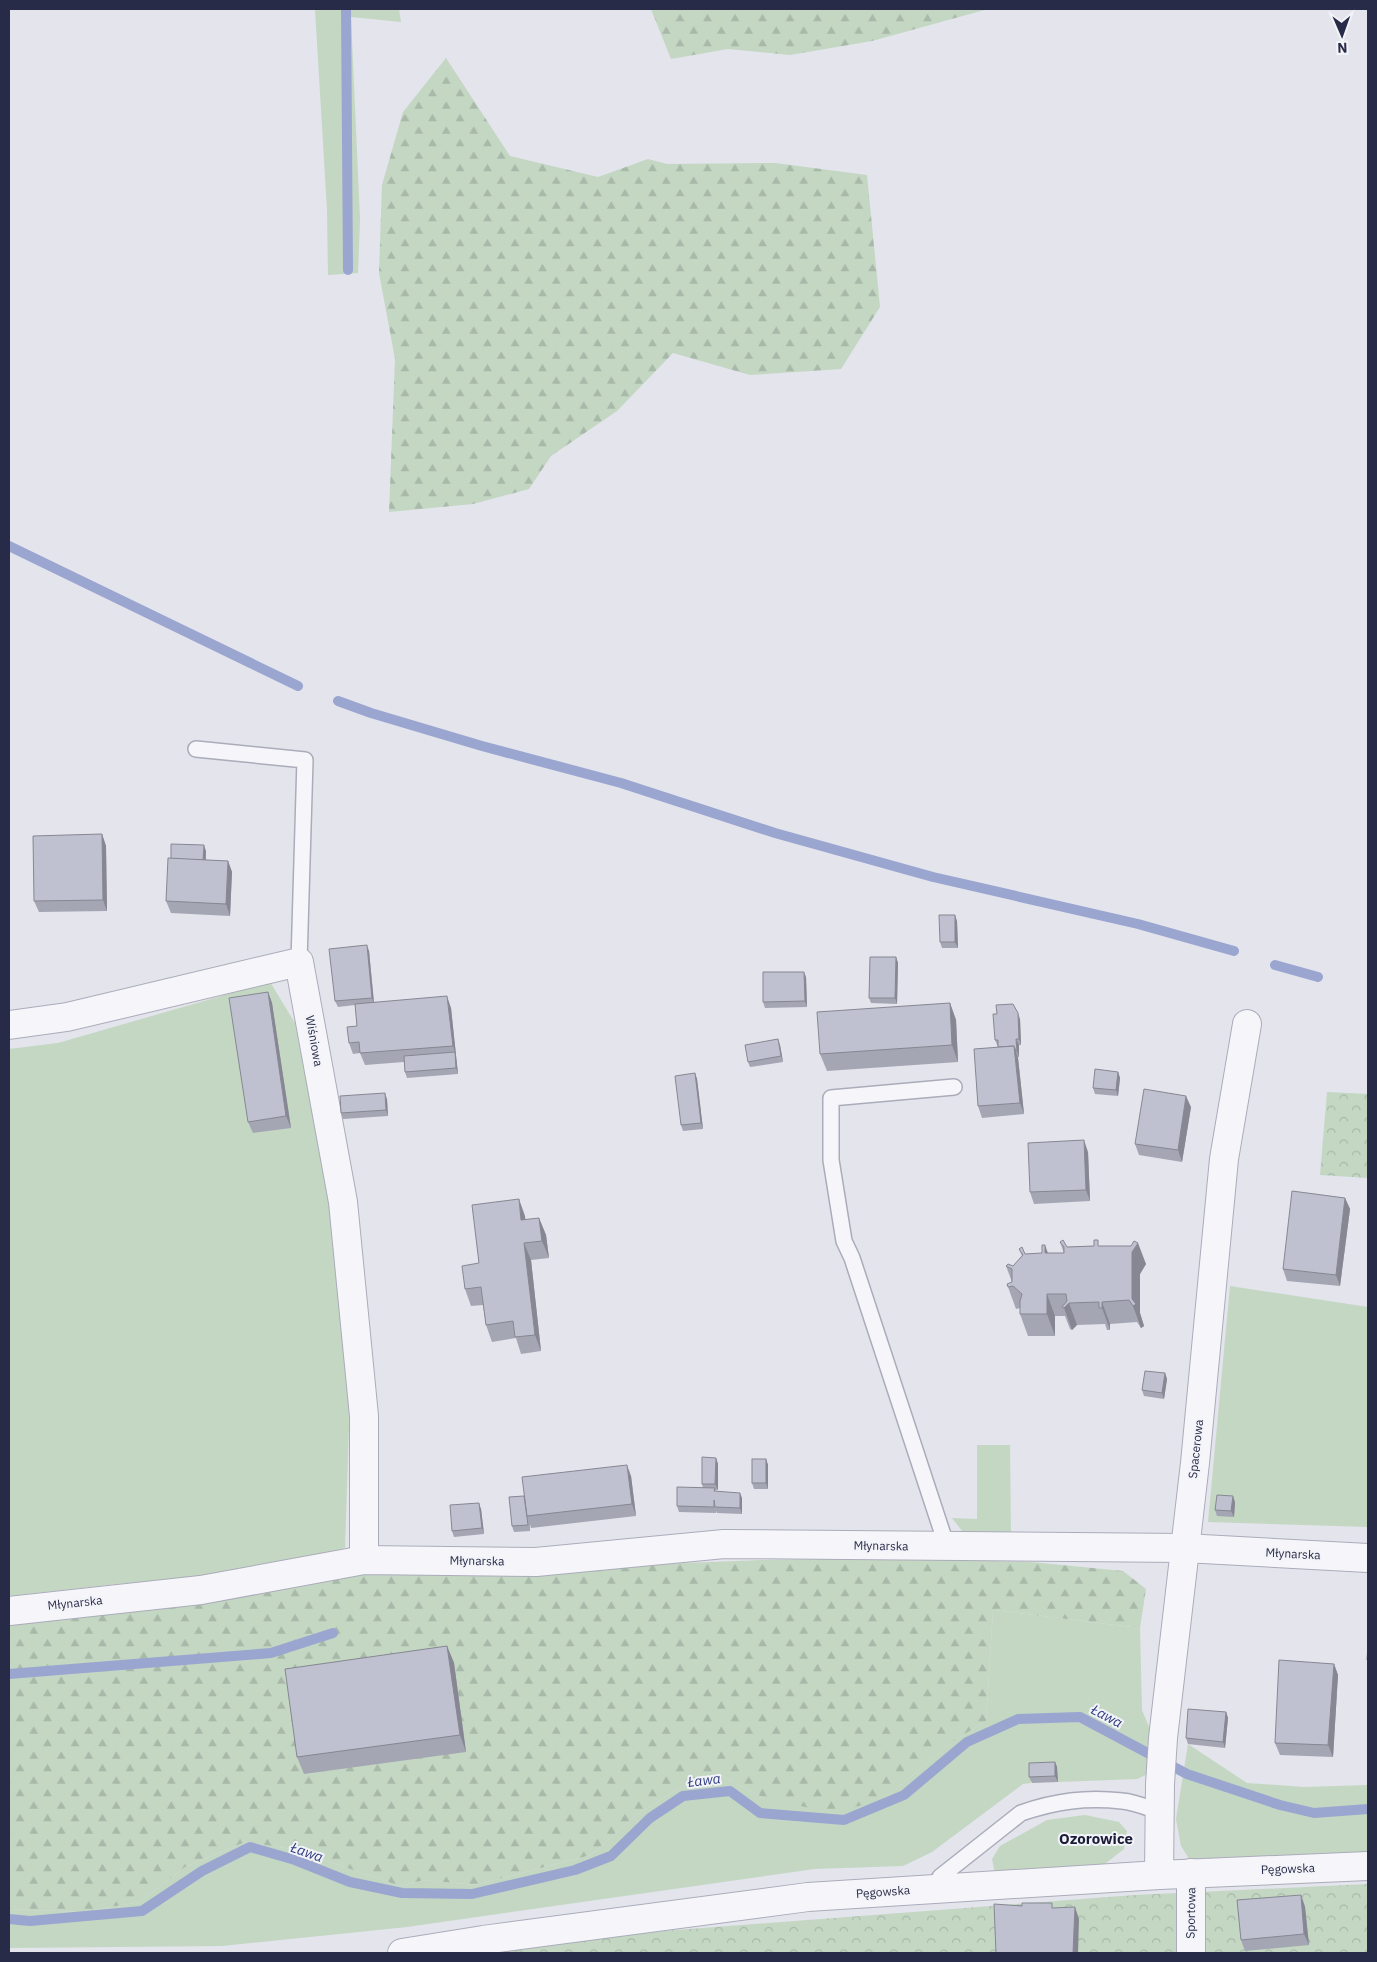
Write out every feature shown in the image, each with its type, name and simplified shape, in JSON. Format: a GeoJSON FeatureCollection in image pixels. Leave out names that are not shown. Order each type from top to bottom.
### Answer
{"type":"FeatureCollection","features":[{"type":"Feature","properties":{"kind":"street"},"geometry":{"type":"LineString","coordinates":[[9,1025],[67,1016],[299,962]]}},
{"type":"Feature","properties":{"kind":"street","name":"Wiśniowa"},"geometry":{"type":"LineString","coordinates":[[299,962],[343,1202],[364,1416],[364,1560]]}},
{"type":"Feature","properties":{"kind":"street","name":"Spacerowa"},"geometry":{"type":"LineString","coordinates":[[1160,1875],[1160,1784],[1163,1738],[1196,1453],[1224,1159],[1246,1024]]}},
{"type":"Feature","properties":{"kind":"street","name":"Młynarska"},"geometry":{"type":"LineString","coordinates":[[9,1611],[201,1590],[364,1560],[536,1562],[724,1544],[1184,1548],[1368,1558]]}},
{"type":"Feature","properties":{"kind":"street","name":"Pęgowska"},"geometry":{"type":"LineString","coordinates":[[402,1953],[483,1940],[808,1897],[1160,1875],[1368,1866]]}},
{"type":"Feature","properties":{"kind":"street","name":"Sportowa"},"geometry":{"type":"LineString","coordinates":[[1191,1874],[1191,1953]]}},
{"type":"Feature","properties":{"kind":"lane"},"geometry":{"type":"LineString","coordinates":[[196,749],[305,760],[299,962]]}},
{"type":"Feature","properties":{"kind":"lane"},"geometry":{"type":"LineString","coordinates":[[948,1546],[852,1258],[844,1241],[831,1160],[831,1098],[954,1087]]}},
{"type":"Feature","properties":{"kind":"lane"},"geometry":{"type":"LineString","coordinates":[[939,1888],[940,1877],[1021,1813],[1042,1806],[1073,1800],[1124,1801],[1160,1812]]}},
{"type":"Feature","properties":{"kind":"green space"},"geometry":{"type":"Polygon","coordinates":[[[315,9],[399,9],[401,22],[351,17],[360,219],[358,273],[328,275],[327,210],[315,9]]]}},
{"type":"Feature","properties":{"kind":"green space"},"geometry":{"type":"Polygon","coordinates":[[[651,9],[988,9],[872,41],[790,55],[728,49],[671,59],[651,9]]]}},
{"type":"Feature","properties":{"kind":"green space"},"geometry":{"type":"Polygon","coordinates":[[[446,58],[510,156],[598,177],[648,159],[667,164],[775,163],[867,175],[880,307],[841,369],[750,375],[673,353],[617,411],[551,456],[529,489],[473,504],[389,512],[395,359],[379,273],[382,185],[403,112],[446,58]]]}},
{"type":"Feature","properties":{"kind":"green space"},"geometry":{"type":"Polygon","coordinates":[[[270,982],[295,1023],[326,1180],[347,1324],[349,1426],[345,1548],[244,1574],[117,1584],[9,1596],[9,1049],[58,1043],[270,982]]]}},
{"type":"Feature","properties":{"kind":"green space"},"geometry":{"type":"Polygon","coordinates":[[[1327,1092],[1368,1094],[1368,1178],[1320,1175],[1327,1092]]]}},
{"type":"Feature","properties":{"kind":"green space"},"geometry":{"type":"Polygon","coordinates":[[[1230,1286],[1368,1307],[1368,1527],[1208,1522],[1230,1286]]]}},
{"type":"Feature","properties":{"kind":"green space"},"geometry":{"type":"Polygon","coordinates":[[[977,1445],[1010,1445],[1011,1537],[966,1536],[952,1518],[977,1519],[977,1445]]]}},
{"type":"Feature","properties":{"kind":"green space"},"geometry":{"type":"Polygon","coordinates":[[[889,1558],[1031,1562],[1123,1571],[1146,1589],[1140,1628],[993,1610],[986,1721],[955,1740],[884,1799],[833,1813],[764,1798],[726,1778],[683,1786],[635,1816],[591,1855],[475,1885],[424,1880],[400,1886],[292,1849],[245,1842],[185,1867],[140,1902],[81,1912],[9,1909],[9,1622],[377,1570],[581,1567],[761,1560],[889,1558]]]}},
{"type":"Feature","properties":{"kind":"green space"},"geometry":{"type":"Polygon","coordinates":[[[993,1610],[1140,1628],[1142,1710],[1149,1727],[1153,1756],[1148,1774],[1137,1779],[1058,1782],[1057,1768],[1031,1769],[1031,1783],[1023,1784],[932,1852],[903,1866],[814,1869],[407,1927],[222,1946],[9,1948],[9,1909],[81,1912],[140,1902],[185,1867],[245,1842],[292,1849],[400,1886],[424,1880],[475,1885],[591,1855],[635,1816],[683,1786],[726,1778],[764,1798],[884,1799],[955,1740],[986,1721],[993,1610]]]}},
{"type":"Feature","properties":{"kind":"green space"},"geometry":{"type":"Polygon","coordinates":[[[1188,1744],[1247,1783],[1304,1787],[1368,1785],[1368,1855],[1191,1862],[1181,1846],[1176,1819],[1188,1744]]]}},
{"type":"Feature","properties":{"kind":"green space"},"geometry":{"type":"Polygon","coordinates":[[[1085,1815],[1119,1822],[1127,1831],[1124,1849],[1101,1867],[995,1874],[992,1859],[1000,1846],[1047,1820],[1085,1815]]]}},
{"type":"Feature","properties":{"kind":"green space"},"geometry":{"type":"Polygon","coordinates":[[[1368,1884],[1368,1953],[477,1953],[585,1937],[1135,1895],[1368,1884]]]}},
{"type":"Feature","properties":{"kind":"building"},"geometry":{"type":"Polygon","coordinates":[[[102,834],[103,900],[34,901],[33,836],[102,834]]]}},
{"type":"Feature","properties":{"kind":"building"},"geometry":{"type":"Polygon","coordinates":[[[171,844],[204,845],[203,860],[171,859],[171,844]]]}},
{"type":"Feature","properties":{"kind":"building"},"geometry":{"type":"Polygon","coordinates":[[[168,858],[228,861],[226,904],[166,901],[168,858]]]}},
{"type":"Feature","properties":{"kind":"building"},"geometry":{"type":"Polygon","coordinates":[[[939,915],[955,915],[955,942],[940,942],[939,915]]]}},
{"type":"Feature","properties":{"kind":"building"},"geometry":{"type":"Polygon","coordinates":[[[367,945],[372,998],[335,1001],[329,949],[367,945]]]}},
{"type":"Feature","properties":{"kind":"building"},"geometry":{"type":"Polygon","coordinates":[[[870,957],[896,957],[895,998],[869,998],[870,957]]]}},
{"type":"Feature","properties":{"kind":"building"},"geometry":{"type":"Polygon","coordinates":[[[763,972],[804,972],[805,1001],[763,1002],[763,972]]]}},
{"type":"Feature","properties":{"kind":"building"},"geometry":{"type":"Polygon","coordinates":[[[268,992],[286,1116],[248,1122],[229,998],[268,992]]]}},
{"type":"Feature","properties":{"kind":"building"},"geometry":{"type":"Polygon","coordinates":[[[447,996],[453,1046],[360,1053],[359,1042],[349,1043],[347,1027],[357,1026],[355,1004],[447,996]]]}},
{"type":"Feature","properties":{"kind":"building"},"geometry":{"type":"Polygon","coordinates":[[[950,1003],[952,1045],[820,1054],[817,1012],[950,1003]]]}},
{"type":"Feature","properties":{"kind":"building"},"geometry":{"type":"Polygon","coordinates":[[[1013,1004],[1018,1013],[1019,1039],[1016,1039],[1017,1051],[1014,1046],[998,1047],[998,1040],[995,1040],[993,1014],[997,1014],[996,1005],[1013,1004]]]}},
{"type":"Feature","properties":{"kind":"building"},"geometry":{"type":"Polygon","coordinates":[[[778,1039],[781,1056],[748,1062],[745,1045],[778,1039]]]}},
{"type":"Feature","properties":{"kind":"building"},"geometry":{"type":"Polygon","coordinates":[[[1014,1046],[1020,1103],[978,1106],[974,1049],[1014,1046]]]}},
{"type":"Feature","properties":{"kind":"building"},"geometry":{"type":"Polygon","coordinates":[[[455,1052],[456,1068],[405,1072],[404,1056],[455,1052]]]}},
{"type":"Feature","properties":{"kind":"building"},"geometry":{"type":"Polygon","coordinates":[[[1095,1069],[1118,1072],[1116,1090],[1093,1088],[1095,1069]]]}},
{"type":"Feature","properties":{"kind":"building"},"geometry":{"type":"Polygon","coordinates":[[[695,1073],[701,1123],[681,1125],[675,1076],[695,1073]]]}},
{"type":"Feature","properties":{"kind":"building"},"geometry":{"type":"Polygon","coordinates":[[[1144,1089],[1186,1096],[1178,1150],[1135,1144],[1144,1089]]]}},
{"type":"Feature","properties":{"kind":"building"},"geometry":{"type":"Polygon","coordinates":[[[385,1093],[386,1110],[341,1113],[340,1096],[385,1093]]]}},
{"type":"Feature","properties":{"kind":"building"},"geometry":{"type":"Polygon","coordinates":[[[1084,1140],[1086,1190],[1030,1192],[1028,1143],[1084,1140]]]}},
{"type":"Feature","properties":{"kind":"building"},"geometry":{"type":"Polygon","coordinates":[[[1292,1191],[1345,1198],[1336,1275],[1283,1269],[1292,1191]]]}},
{"type":"Feature","properties":{"kind":"building"},"geometry":{"type":"Polygon","coordinates":[[[519,1199],[521,1220],[539,1218],[542,1241],[524,1243],[535,1335],[515,1337],[513,1321],[486,1325],[481,1287],[465,1289],[462,1266],[479,1263],[472,1205],[519,1199]]]}},
{"type":"Feature","properties":{"kind":"building"},"geometry":{"type":"Polygon","coordinates":[[[1063,1240],[1067,1247],[1094,1246],[1094,1240],[1098,1240],[1098,1246],[1131,1246],[1134,1241],[1138,1243],[1132,1252],[1132,1299],[1136,1304],[1133,1306],[1129,1300],[1102,1302],[1102,1308],[1099,1308],[1099,1302],[1069,1303],[1064,1308],[1062,1307],[1067,1301],[1066,1294],[1047,1294],[1047,1314],[1020,1314],[1022,1294],[1013,1286],[1008,1287],[1007,1284],[1012,1282],[1012,1269],[1006,1266],[1008,1264],[1013,1266],[1023,1255],[1019,1249],[1022,1247],[1025,1254],[1042,1253],[1042,1245],[1045,1245],[1045,1253],[1064,1253],[1064,1247],[1060,1242],[1063,1240]]]}},
{"type":"Feature","properties":{"kind":"building"},"geometry":{"type":"Polygon","coordinates":[[[1145,1371],[1165,1373],[1162,1393],[1142,1390],[1145,1371]]]}},
{"type":"Feature","properties":{"kind":"building"},"geometry":{"type":"Polygon","coordinates":[[[702,1457],[716,1458],[715,1484],[702,1484],[702,1457]]]}},
{"type":"Feature","properties":{"kind":"building"},"geometry":{"type":"Polygon","coordinates":[[[752,1459],[766,1459],[766,1483],[752,1483],[752,1459]]]}},
{"type":"Feature","properties":{"kind":"building"},"geometry":{"type":"Polygon","coordinates":[[[627,1465],[632,1504],[527,1516],[522,1477],[627,1465]]]}},
{"type":"Feature","properties":{"kind":"building"},"geometry":{"type":"Polygon","coordinates":[[[677,1487],[715,1488],[714,1491],[740,1493],[740,1508],[715,1507],[714,1500],[714,1507],[677,1506],[677,1487]]]}},
{"type":"Feature","properties":{"kind":"building"},"geometry":{"type":"Polygon","coordinates":[[[1217,1495],[1233,1496],[1231,1511],[1215,1510],[1217,1495]]]}},
{"type":"Feature","properties":{"kind":"building"},"geometry":{"type":"Polygon","coordinates":[[[524,1496],[528,1525],[512,1526],[509,1497],[524,1496]]]}},
{"type":"Feature","properties":{"kind":"building"},"geometry":{"type":"Polygon","coordinates":[[[479,1503],[482,1528],[452,1531],[450,1505],[479,1503]]]}},
{"type":"Feature","properties":{"kind":"building"},"geometry":{"type":"Polygon","coordinates":[[[447,1646],[460,1735],[297,1757],[285,1669],[447,1646]]]}},
{"type":"Feature","properties":{"kind":"building"},"geometry":{"type":"Polygon","coordinates":[[[1279,1660],[1334,1664],[1328,1745],[1275,1743],[1279,1660]]]}},
{"type":"Feature","properties":{"kind":"building"},"geometry":{"type":"Polygon","coordinates":[[[1188,1709],[1226,1712],[1223,1742],[1186,1738],[1188,1709]]]}},
{"type":"Feature","properties":{"kind":"building"},"geometry":{"type":"Polygon","coordinates":[[[1055,1762],[1055,1776],[1029,1777],[1029,1763],[1055,1762]]]}},
{"type":"Feature","properties":{"kind":"building"},"geometry":{"type":"Polygon","coordinates":[[[1301,1895],[1304,1934],[1241,1940],[1237,1900],[1301,1895]]]}},
{"type":"Feature","properties":{"kind":"building"},"geometry":{"type":"Polygon","coordinates":[[[1022,1903],[1052,1903],[1052,1908],[1075,1907],[1073,1953],[996,1953],[994,1904],[1022,1906],[1022,1903]]]}},
{"type":"Feature","properties":{"kind":"waterway"},"geometry":{"type":"LineString","coordinates":[[346,9],[348,270]]}},
{"type":"Feature","properties":{"kind":"waterway"},"geometry":{"type":"LineString","coordinates":[[9,546],[298,686]]}},
{"type":"Feature","properties":{"kind":"waterway"},"geometry":{"type":"LineString","coordinates":[[338,701],[371,713],[482,746],[621,783],[775,833],[933,877],[1138,924],[1234,951]]}},
{"type":"Feature","properties":{"kind":"waterway"},"geometry":{"type":"LineString","coordinates":[[1275,965],[1318,977]]}},
{"type":"Feature","properties":{"kind":"waterway"},"geometry":{"type":"LineString","coordinates":[[9,1674],[271,1653],[333,1633]]}},
{"type":"Feature","properties":{"kind":"waterway","name":"Ława"},"geometry":{"type":"LineString","coordinates":[[9,1919],[30,1921],[142,1911],[202,1871],[250,1847],[295,1860],[350,1882],[402,1893],[472,1894],[575,1870],[611,1856],[650,1818],[683,1796],[730,1791],[760,1813],[844,1820],[904,1795],[967,1742],[1018,1719],[1080,1717],[1187,1774],[1280,1805],[1314,1813],[1368,1809]]}},
{"type":"Feature","properties":{"kind":"district","name":"Ozorowice"},"geometry":{"type":"Point","coordinates":[1096,1839]}}]}
